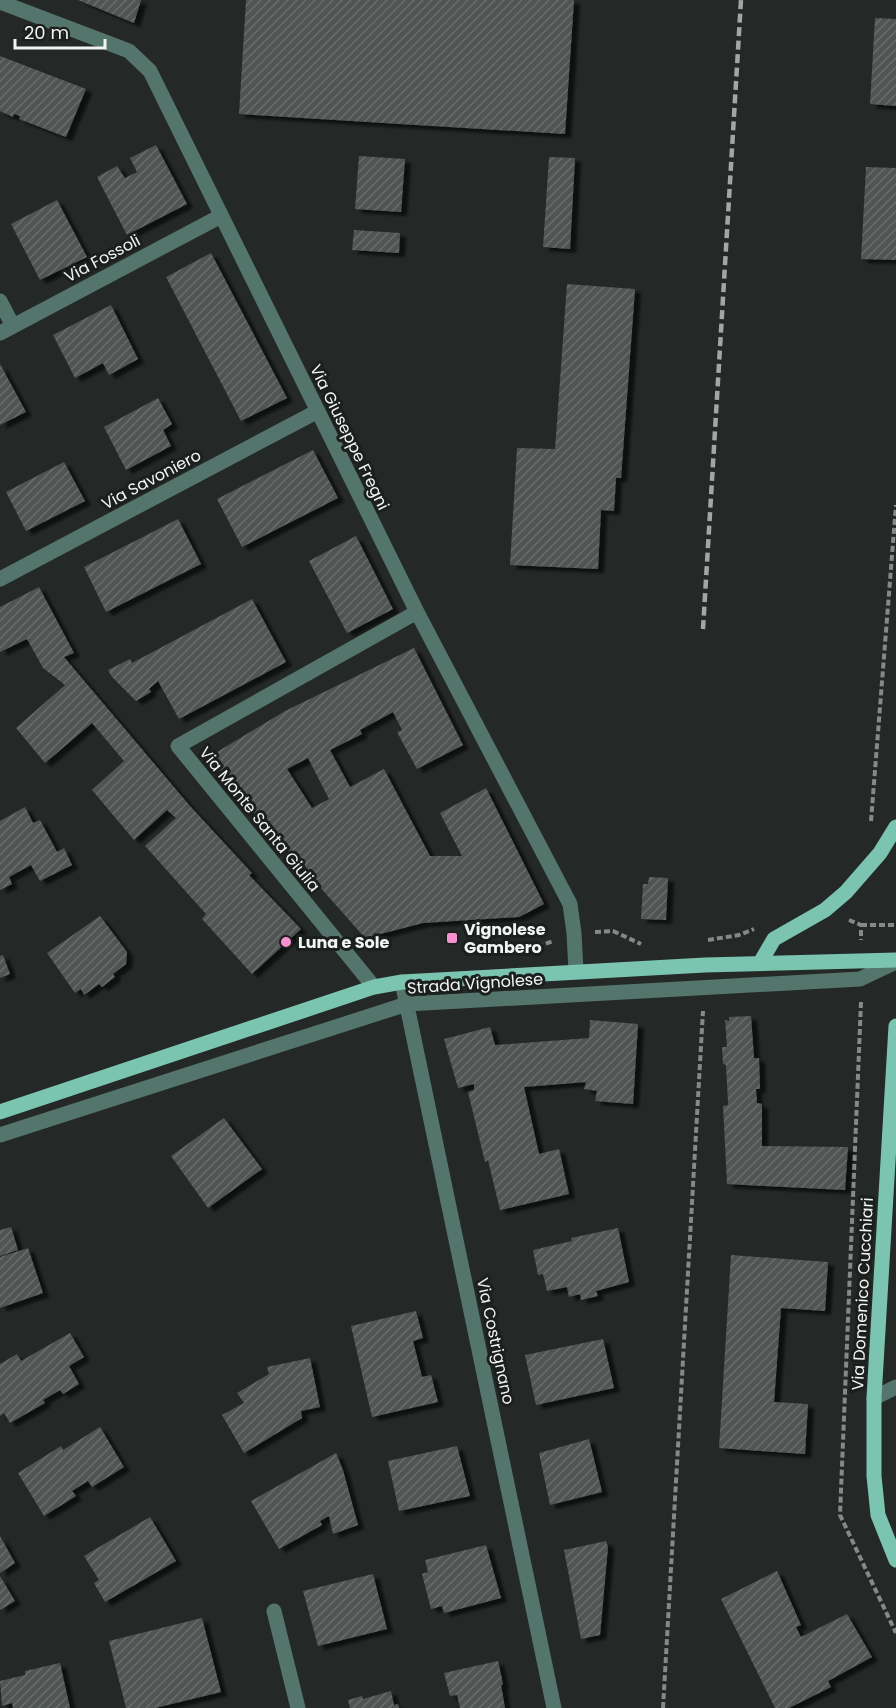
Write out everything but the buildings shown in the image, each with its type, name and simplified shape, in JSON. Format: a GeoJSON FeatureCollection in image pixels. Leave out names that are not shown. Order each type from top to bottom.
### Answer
{"type":"FeatureCollection","features":[{"type":"Feature","properties":{"kind":"main road"},"geometry":{"type":"LineString","coordinates":[[760,963],[774,939],[825,910],[846,892],[880,853],[896,827]]}},
{"type":"Feature","properties":{"kind":"main road","name":"Strada Vignolese"},"geometry":{"type":"LineString","coordinates":[[0,1112],[374,987],[402,982],[760,963],[896,961]]}},
{"type":"Feature","properties":{"kind":"main road","name":"Via Domenico Cucchiari"},"geometry":{"type":"LineString","coordinates":[[896,1026],[874,1398],[874,1476],[878,1515],[896,1560]]}},
{"type":"Feature","properties":{"kind":"street","name":"Via Giuseppe Fregni"},"geometry":{"type":"LineString","coordinates":[[0,2],[129,51],[150,71],[417,612],[570,904],[576,971]]}},
{"type":"Feature","properties":{"kind":"street","name":"Via Fossoli"},"geometry":{"type":"LineString","coordinates":[[6,329],[221,216]]}},
{"type":"Feature","properties":{"kind":"street"},"geometry":{"type":"LineString","coordinates":[[0,301],[6,329]]}},
{"type":"Feature","properties":{"kind":"street","name":"Via Savoniero"},"geometry":{"type":"LineString","coordinates":[[0,579],[318,411]]}},
{"type":"Feature","properties":{"kind":"street","name":"Via Monte Santa Giulia"},"geometry":{"type":"LineString","coordinates":[[374,987],[178,746],[417,612]]}},
{"type":"Feature","properties":{"kind":"street","name":"Strada Vignolese"},"geometry":{"type":"LineString","coordinates":[[0,1136],[407,1004],[861,979],[896,961]]}},
{"type":"Feature","properties":{"kind":"street","name":"Via Costrignano"},"geometry":{"type":"LineString","coordinates":[[402,982],[554,1708]]}},
{"type":"Feature","properties":{"kind":"street"},"geometry":{"type":"LineString","coordinates":[[874,1398],[896,1387]]}},
{"type":"Feature","properties":{"kind":"street"},"geometry":{"type":"LineString","coordinates":[[274,1611],[298,1708]]}},
{"type":"Feature","properties":{"kind":"path"},"geometry":{"type":"LineString","coordinates":[[825,910],[861,926],[896,925]]}},
{"type":"Feature","properties":{"kind":"path"},"geometry":{"type":"LineString","coordinates":[[861,926],[861,960]]}},
{"type":"Feature","properties":{"kind":"path"},"geometry":{"type":"LineString","coordinates":[[861,979],[840,1515],[896,1633]]}},
{"type":"Feature","properties":{"kind":"path"},"geometry":{"type":"LineString","coordinates":[[663,1708],[703,1001]]}},
{"type":"Feature","properties":{"kind":"railway"},"geometry":{"type":"LineString","coordinates":[[703,629],[741,0]]}},
{"type":"Feature","properties":{"kind":"place","name":"Vignolese Gambero"},"geometry":{"type":"Point","coordinates":[452,938]}},
{"type":"Feature","properties":{"kind":"place","name":"Luna e Sole"},"geometry":{"type":"Point","coordinates":[286,942]}}]}
